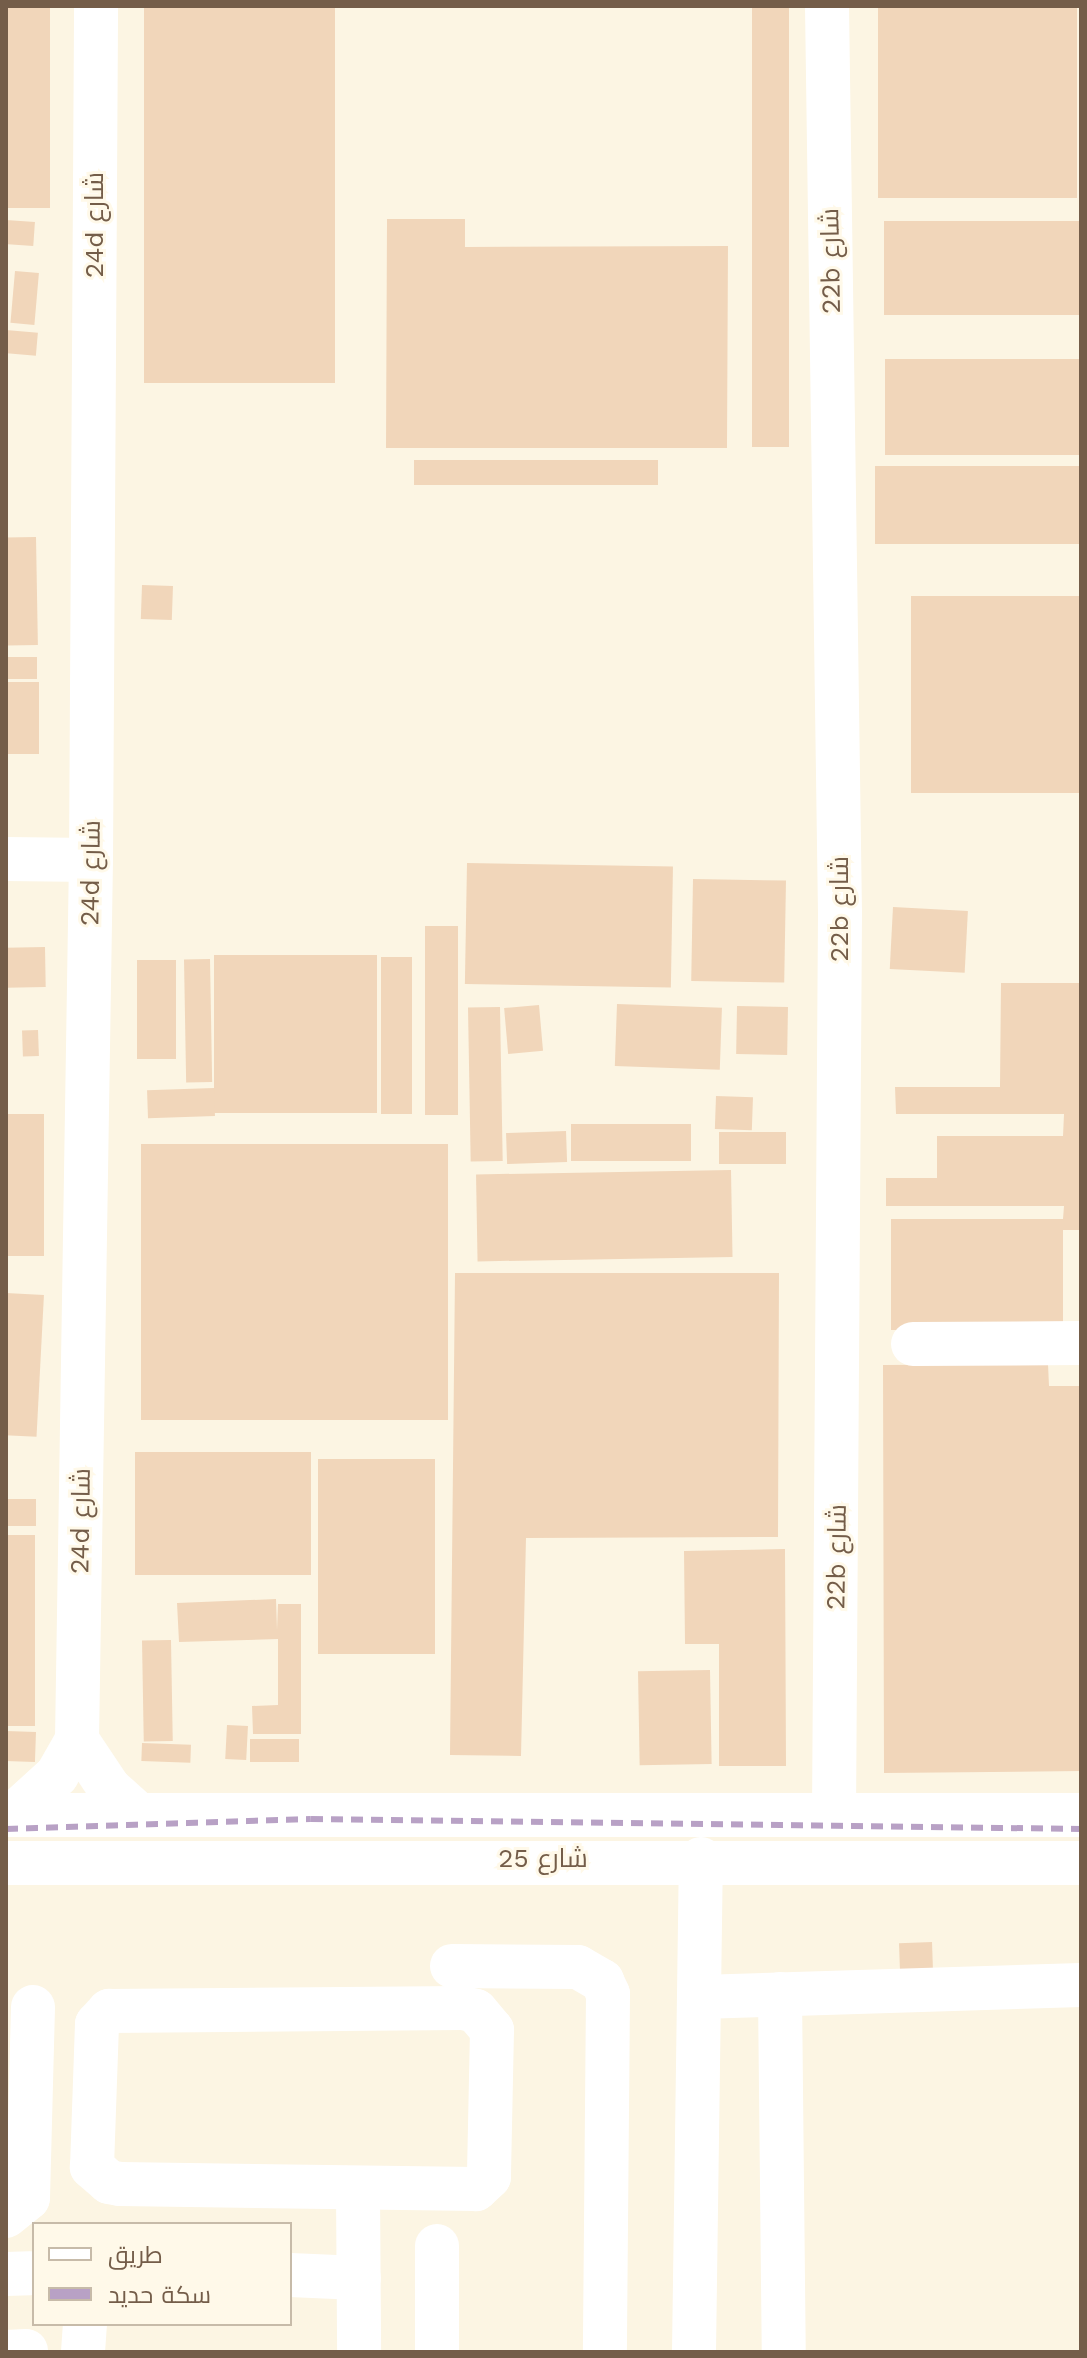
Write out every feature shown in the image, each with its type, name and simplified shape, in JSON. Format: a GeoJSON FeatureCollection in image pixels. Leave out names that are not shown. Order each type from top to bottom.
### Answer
{"type":"FeatureCollection","features":[{"type":"Feature","properties":{"kind":"street","name":"24d شارع"},"geometry":{"type":"LineString","coordinates":[[9,1815],[57,1775],[77,1740],[91,860],[96,6]]}},
{"type":"Feature","properties":{"kind":"street","name":"22b شارع"},"geometry":{"type":"LineString","coordinates":[[827,6],[840,912],[834,1813]]}},
{"type":"Feature","properties":{"kind":"street"},"geometry":{"type":"LineString","coordinates":[[6,859],[91,860]]}},
{"type":"Feature","properties":{"kind":"street"},"geometry":{"type":"LineString","coordinates":[[913,1344],[1081,1343]]}},
{"type":"Feature","properties":{"kind":"street"},"geometry":{"type":"LineString","coordinates":[[77,1740],[97,1773],[138,1814]]}},
{"type":"Feature","properties":{"kind":"street","name":"شارع 25"},"geometry":{"type":"LineString","coordinates":[[9,1815],[1081,1815]]}},
{"type":"Feature","properties":{"kind":"street"},"geometry":{"type":"LineString","coordinates":[[694,2352],[701,1859]]}},
{"type":"Feature","properties":{"kind":"street","name":"شارع 25"},"geometry":{"type":"LineString","coordinates":[[6,1863],[701,1859],[1081,1863]]}},
{"type":"Feature","properties":{"kind":"street"},"geometry":{"type":"LineString","coordinates":[[452,1966],[578,1967],[602,1981],[608,1994],[605,2352]]}},
{"type":"Feature","properties":{"kind":"street"},"geometry":{"type":"LineString","coordinates":[[700,1997],[1081,1985]]}},
{"type":"Feature","properties":{"kind":"street"},"geometry":{"type":"LineString","coordinates":[[780,1994],[784,2352]]}},
{"type":"Feature","properties":{"kind":"street"},"geometry":{"type":"LineString","coordinates":[[6,2216],[28,2198],[19,2007],[101,2017],[119,2009],[476,2011],[492,2030],[489,2177],[476,2189],[358,2190],[109,2182],[92,2167],[90,2156],[101,2017]]}},
{"type":"Feature","properties":{"kind":"street"},"geometry":{"type":"LineString","coordinates":[[358,2190],[359,2352]]}},
{"type":"Feature","properties":{"kind":"street"},"geometry":{"type":"LineString","coordinates":[[437,2246],[437,2352]]}},
{"type":"Feature","properties":{"kind":"street"},"geometry":{"type":"LineString","coordinates":[[292,2275],[359,2278]]}},
{"type":"Feature","properties":{"kind":"street"},"geometry":{"type":"LineString","coordinates":[[83,2352],[85,2326]]}},
{"type":"Feature","properties":{"kind":"street"},"geometry":{"type":"LineString","coordinates":[[6,2352],[26,2351]]}},
{"type":"Feature","properties":{"kind":"building"},"geometry":{"type":"Polygon","coordinates":[[[6,6],[50,6],[50,208],[6,208],[6,6]]]}},
{"type":"Feature","properties":{"kind":"building"},"geometry":{"type":"Polygon","coordinates":[[[144,6],[335,6],[335,383],[144,383],[144,6]]]}},
{"type":"Feature","properties":{"kind":"building"},"geometry":{"type":"Polygon","coordinates":[[[752,6],[789,6],[789,447],[752,447],[752,6]]]}},
{"type":"Feature","properties":{"kind":"building"},"geometry":{"type":"Polygon","coordinates":[[[878,6],[1077,6],[1077,198],[878,198],[878,6]]]}},
{"type":"Feature","properties":{"kind":"building"},"geometry":{"type":"Polygon","coordinates":[[[387,219],[465,219],[465,247],[728,246],[727,448],[386,448],[387,219]]]}},
{"type":"Feature","properties":{"kind":"building"},"geometry":{"type":"Polygon","coordinates":[[[6,220],[35,222],[33,246],[6,244],[6,220]]]}},
{"type":"Feature","properties":{"kind":"building"},"geometry":{"type":"Polygon","coordinates":[[[884,221],[1081,221],[1081,315],[884,315],[884,221]]]}},
{"type":"Feature","properties":{"kind":"building"},"geometry":{"type":"Polygon","coordinates":[[[15,271],[39,273],[34,325],[10,323],[15,271]]]}},
{"type":"Feature","properties":{"kind":"building"},"geometry":{"type":"Polygon","coordinates":[[[6,330],[38,333],[36,356],[6,353],[6,330]]]}},
{"type":"Feature","properties":{"kind":"building"},"geometry":{"type":"Polygon","coordinates":[[[885,359],[1081,359],[1081,455],[885,455],[885,359]]]}},
{"type":"Feature","properties":{"kind":"building"},"geometry":{"type":"Polygon","coordinates":[[[414,460],[658,460],[658,485],[414,485],[414,460]]]}},
{"type":"Feature","properties":{"kind":"building"},"geometry":{"type":"Polygon","coordinates":[[[875,466],[1081,466],[1081,544],[875,544],[875,466]]]}},
{"type":"Feature","properties":{"kind":"building"},"geometry":{"type":"Polygon","coordinates":[[[36,537],[38,645],[8,646],[6,538],[36,537]]]}},
{"type":"Feature","properties":{"kind":"building"},"geometry":{"type":"Polygon","coordinates":[[[142,585],[173,586],[172,620],[141,619],[142,585]]]}},
{"type":"Feature","properties":{"kind":"building"},"geometry":{"type":"Polygon","coordinates":[[[911,596],[1081,596],[1081,793],[911,793],[911,596]]]}},
{"type":"Feature","properties":{"kind":"building"},"geometry":{"type":"Polygon","coordinates":[[[6,657],[37,657],[37,679],[6,679],[6,657]]]}},
{"type":"Feature","properties":{"kind":"building"},"geometry":{"type":"Polygon","coordinates":[[[6,682],[39,682],[39,754],[6,754],[6,682]]]}},
{"type":"Feature","properties":{"kind":"building"},"geometry":{"type":"Polygon","coordinates":[[[467,863],[673,867],[671,988],[465,984],[467,863]]]}},
{"type":"Feature","properties":{"kind":"building"},"geometry":{"type":"Polygon","coordinates":[[[693,879],[786,881],[784,983],[691,981],[693,879]]]}},
{"type":"Feature","properties":{"kind":"building"},"geometry":{"type":"Polygon","coordinates":[[[893,907],[968,911],[965,973],[890,969],[893,907]]]}},
{"type":"Feature","properties":{"kind":"building"},"geometry":{"type":"Polygon","coordinates":[[[425,926],[458,926],[458,1115],[425,1115],[425,926]]]}},
{"type":"Feature","properties":{"kind":"building"},"geometry":{"type":"Polygon","coordinates":[[[45,947],[46,987],[7,988],[6,948],[45,947]]]}},
{"type":"Feature","properties":{"kind":"building"},"geometry":{"type":"Polygon","coordinates":[[[214,955],[377,955],[377,1113],[214,1113],[214,955]]]}},
{"type":"Feature","properties":{"kind":"building"},"geometry":{"type":"Polygon","coordinates":[[[381,957],[412,957],[412,1114],[381,1114],[381,957]]]}},
{"type":"Feature","properties":{"kind":"building"},"geometry":{"type":"Polygon","coordinates":[[[184,959],[210,959],[212,1082],[186,1082],[184,959]]]}},
{"type":"Feature","properties":{"kind":"building"},"geometry":{"type":"Polygon","coordinates":[[[137,960],[176,960],[176,1059],[137,1059],[137,960]]]}},
{"type":"Feature","properties":{"kind":"building"},"geometry":{"type":"Polygon","coordinates":[[[1001,983],[1081,983],[1081,1230],[1063,1230],[1063,1329],[891,1330],[891,1219],[1063,1219],[1064,1206],[886,1206],[886,1178],[937,1178],[937,1136],[1063,1136],[1064,1114],[896,1114],[895,1087],[1000,1087],[1001,983]]]}},
{"type":"Feature","properties":{"kind":"building"},"geometry":{"type":"Polygon","coordinates":[[[617,1004],[722,1008],[720,1070],[615,1066],[617,1004]]]}},
{"type":"Feature","properties":{"kind":"building"},"geometry":{"type":"Polygon","coordinates":[[[539,1005],[543,1051],[508,1054],[504,1008],[539,1005]]]}},
{"type":"Feature","properties":{"kind":"building"},"geometry":{"type":"Polygon","coordinates":[[[737,1006],[788,1007],[787,1055],[736,1054],[737,1006]]]}},
{"type":"Feature","properties":{"kind":"building"},"geometry":{"type":"Polygon","coordinates":[[[500,1007],[503,1161],[471,1162],[468,1008],[500,1007]]]}},
{"type":"Feature","properties":{"kind":"building"},"geometry":{"type":"Polygon","coordinates":[[[38,1030],[39,1056],[23,1057],[22,1031],[38,1030]]]}},
{"type":"Feature","properties":{"kind":"building"},"geometry":{"type":"Polygon","coordinates":[[[214,1088],[215,1116],[148,1118],[147,1090],[214,1088]]]}},
{"type":"Feature","properties":{"kind":"building"},"geometry":{"type":"Polygon","coordinates":[[[716,1096],[753,1097],[752,1130],[715,1129],[716,1096]]]}},
{"type":"Feature","properties":{"kind":"building"},"geometry":{"type":"Polygon","coordinates":[[[6,1114],[44,1114],[44,1256],[6,1256],[6,1114]]]}},
{"type":"Feature","properties":{"kind":"building"},"geometry":{"type":"Polygon","coordinates":[[[571,1124],[691,1124],[691,1161],[571,1161],[571,1124]]]}},
{"type":"Feature","properties":{"kind":"building"},"geometry":{"type":"Polygon","coordinates":[[[566,1131],[567,1162],[507,1164],[506,1133],[566,1131]]]}},
{"type":"Feature","properties":{"kind":"building"},"geometry":{"type":"Polygon","coordinates":[[[719,1132],[786,1132],[786,1164],[719,1164],[719,1132]]]}},
{"type":"Feature","properties":{"kind":"building"},"geometry":{"type":"Polygon","coordinates":[[[141,1144],[448,1144],[448,1420],[141,1420],[141,1144]]]}},
{"type":"Feature","properties":{"kind":"building"},"geometry":{"type":"Polygon","coordinates":[[[731,1170],[733,1257],[478,1261],[476,1174],[731,1170]]]}},
{"type":"Feature","properties":{"kind":"building"},"geometry":{"type":"Polygon","coordinates":[[[455,1273],[779,1273],[778,1537],[526,1538],[521,1756],[450,1755],[455,1273]]]}},
{"type":"Feature","properties":{"kind":"building"},"geometry":{"type":"Polygon","coordinates":[[[6,1293],[44,1295],[37,1437],[6,1435],[6,1293]]]}},
{"type":"Feature","properties":{"kind":"building"},"geometry":{"type":"Polygon","coordinates":[[[1048,1364],[1049,1386],[1081,1386],[1081,1771],[884,1773],[883,1365],[1048,1364]]]}},
{"type":"Feature","properties":{"kind":"building"},"geometry":{"type":"Polygon","coordinates":[[[135,1452],[311,1452],[311,1575],[135,1575],[135,1452]]]}},
{"type":"Feature","properties":{"kind":"building"},"geometry":{"type":"Polygon","coordinates":[[[318,1459],[435,1459],[435,1654],[318,1654],[318,1459]]]}},
{"type":"Feature","properties":{"kind":"building"},"geometry":{"type":"Polygon","coordinates":[[[6,1499],[36,1499],[36,1526],[6,1526],[6,1499]]]}},
{"type":"Feature","properties":{"kind":"building"},"geometry":{"type":"Polygon","coordinates":[[[6,1535],[35,1535],[35,1726],[6,1726],[6,1535]]]}},
{"type":"Feature","properties":{"kind":"building"},"geometry":{"type":"Polygon","coordinates":[[[785,1549],[786,1766],[719,1766],[719,1644],[685,1644],[684,1551],[785,1549]]]}},
{"type":"Feature","properties":{"kind":"building"},"geometry":{"type":"Polygon","coordinates":[[[276,1599],[277,1630],[278,1604],[301,1604],[301,1734],[253,1734],[252,1706],[278,1705],[278,1639],[179,1642],[177,1603],[276,1599]]]}},
{"type":"Feature","properties":{"kind":"building"},"geometry":{"type":"Polygon","coordinates":[[[171,1640],[173,1741],[144,1741],[142,1641],[171,1640]]]}},
{"type":"Feature","properties":{"kind":"building"},"geometry":{"type":"Polygon","coordinates":[[[710,1670],[712,1764],[640,1765],[638,1671],[710,1670]]]}},
{"type":"Feature","properties":{"kind":"building"},"geometry":{"type":"Polygon","coordinates":[[[227,1725],[248,1726],[246,1760],[225,1759],[227,1725]]]}},
{"type":"Feature","properties":{"kind":"building"},"geometry":{"type":"Polygon","coordinates":[[[6,1731],[36,1732],[35,1762],[6,1761],[6,1731]]]}},
{"type":"Feature","properties":{"kind":"building"},"geometry":{"type":"Polygon","coordinates":[[[250,1739],[299,1739],[299,1762],[250,1762],[250,1739]]]}},
{"type":"Feature","properties":{"kind":"building"},"geometry":{"type":"Polygon","coordinates":[[[142,1743],[191,1745],[190,1763],[141,1761],[142,1743]]]}},
{"type":"Feature","properties":{"kind":"building"},"geometry":{"type":"Polygon","coordinates":[[[932,1942],[933,1977],[900,1978],[899,1943],[932,1942]]]}},
{"type":"Feature","properties":{"kind":"railway"},"geometry":{"type":"LineString","coordinates":[[6,1829],[311,1819],[1081,1829]]}}]}
